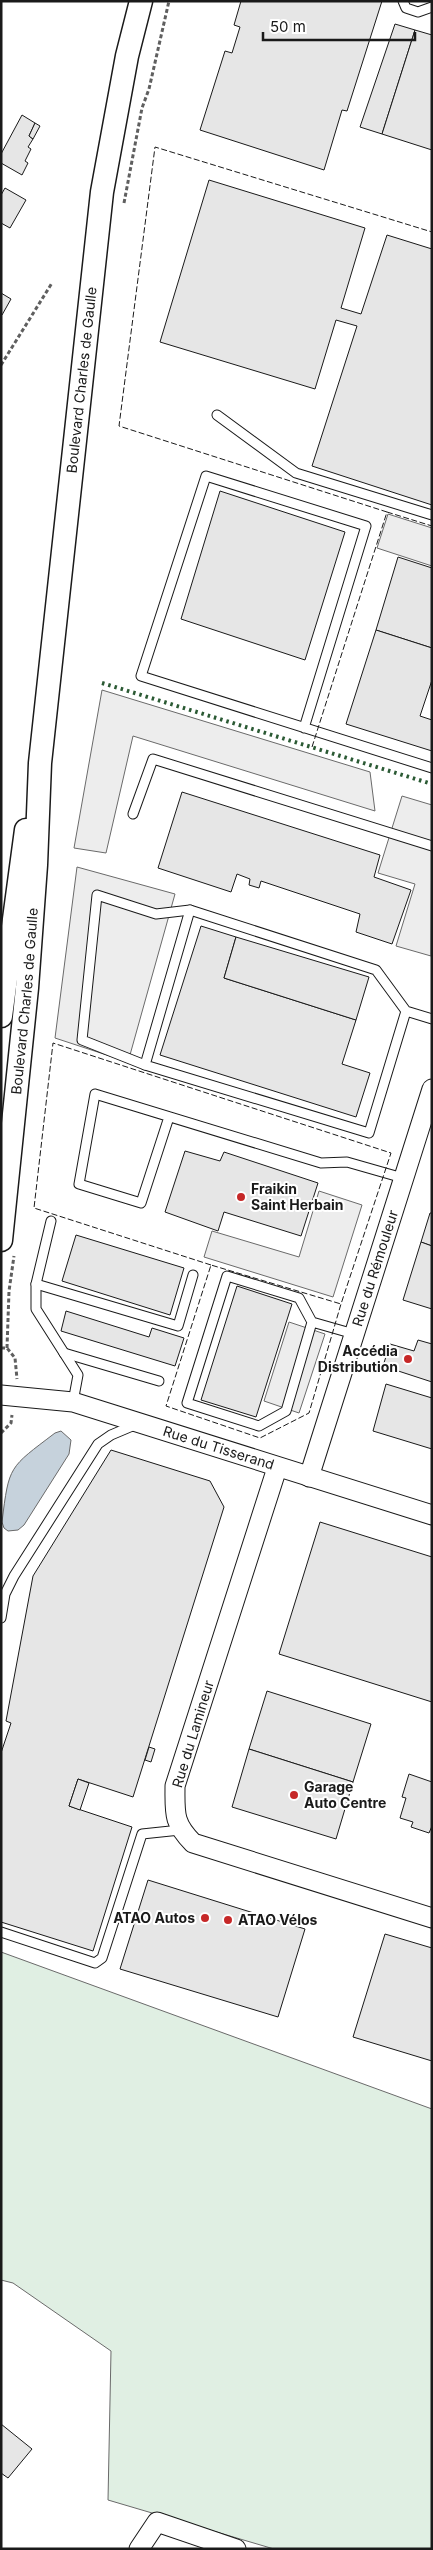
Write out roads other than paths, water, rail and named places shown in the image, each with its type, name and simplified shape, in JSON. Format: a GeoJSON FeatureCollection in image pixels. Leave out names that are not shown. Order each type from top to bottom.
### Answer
{"type":"FeatureCollection","features":[{"type":"Feature","properties":{"kind":"street","name":"Boulevard Charles de Gaulle"},"geometry":{"type":"LineString","coordinates":[[8,1246],[36,865],[40,763],[102,192],[127,56],[141,1]]}},
{"type":"Feature","properties":{"kind":"street","name":"Boulevard Charles de Gaulle"},"geometry":{"type":"LineString","coordinates":[[1,1016],[22,851],[40,763]]}},
{"type":"Feature","properties":{"kind":"street","name":"Rue du Rémouleur"},"geometry":{"type":"LineString","coordinates":[[309,1477],[432,1089]]}},
{"type":"Feature","properties":{"kind":"street","name":"Rue du Tisserand"},"geometry":{"type":"LineString","coordinates":[[1,1395],[73,1402],[277,1468],[432,1515]]}},
{"type":"Feature","properties":{"kind":"street","name":"Rue du Lamineur"},"geometry":{"type":"LineString","coordinates":[[180,1830],[175,1818],[175,1786],[277,1468]]}},
{"type":"Feature","properties":{"kind":"street"},"geometry":{"type":"LineString","coordinates":[[180,1830],[193,1843],[432,1918]]}},
{"type":"Feature","properties":{"kind":"street"},"geometry":{"type":"LineString","coordinates":[[139,2549],[157,2522],[236,2549]]}},
{"type":"Feature","properties":{"kind":"lane"},"geometry":{"type":"LineString","coordinates":[[403,1],[406,8],[418,12],[432,7]]}},
{"type":"Feature","properties":{"kind":"lane"},"geometry":{"type":"LineString","coordinates":[[217,415],[296,473],[432,515]]}},
{"type":"Feature","properties":{"kind":"lane"},"geometry":{"type":"LineString","coordinates":[[304,728],[366,526],[206,476],[141,676],[304,728],[432,768]]}},
{"type":"Feature","properties":{"kind":"lane"},"geometry":{"type":"LineString","coordinates":[[133,814],[153,759],[432,846]]}},
{"type":"Feature","properties":{"kind":"lane"},"geometry":{"type":"LineString","coordinates":[[406,1011],[369,1132],[145,1064],[82,1040],[97,896],[156,914],[190,910],[376,970],[406,1011],[432,1019]]}},
{"type":"Feature","properties":{"kind":"lane"},"geometry":{"type":"LineString","coordinates":[[145,1064],[190,910]]}},
{"type":"Feature","properties":{"kind":"lane"},"geometry":{"type":"LineString","coordinates":[[169,1117],[141,1203],[79,1184],[95,1094],[321,1163],[347,1162],[403,1178]]}},
{"type":"Feature","properties":{"kind":"lane"},"geometry":{"type":"LineString","coordinates":[[52,1221],[36,1284],[36,1309],[78,1375],[73,1402]]}},
{"type":"Feature","properties":{"kind":"lane"},"geometry":{"type":"LineString","coordinates":[[36,1284],[178,1326],[193,1275]]}},
{"type":"Feature","properties":{"kind":"lane"},"geometry":{"type":"LineString","coordinates":[[312,1322],[286,1411],[260,1426],[187,1403],[227,1276],[299,1298],[312,1322],[354,1334]]}},
{"type":"Feature","properties":{"kind":"lane"},"geometry":{"type":"LineString","coordinates":[[64,1353],[159,1380]]}},
{"type":"Feature","properties":{"kind":"lane"},"geometry":{"type":"LineString","coordinates":[[1,1618],[6,1594],[14,1576],[98,1444],[111,1435],[138,1423]]}},
{"type":"Feature","properties":{"kind":"lane"},"geometry":{"type":"LineString","coordinates":[[1,1932],[95,1963],[102,1958],[142,1834],[180,1830]]}},
{"type":"Feature","properties":{"kind":"place","name":"Fraikin Saint Herbain"},"geometry":{"type":"Point","coordinates":[241,1197]}},
{"type":"Feature","properties":{"kind":"place","name":"Accédia Distribution"},"geometry":{"type":"Point","coordinates":[408,1359]}},
{"type":"Feature","properties":{"kind":"place","name":"Garage Auto Centre"},"geometry":{"type":"Point","coordinates":[294,1795]}},
{"type":"Feature","properties":{"kind":"place","name":"ATAO Autos"},"geometry":{"type":"Point","coordinates":[205,1918]}},
{"type":"Feature","properties":{"kind":"place","name":"ATAO Vélos"},"geometry":{"type":"Point","coordinates":[228,1920]}}]}
